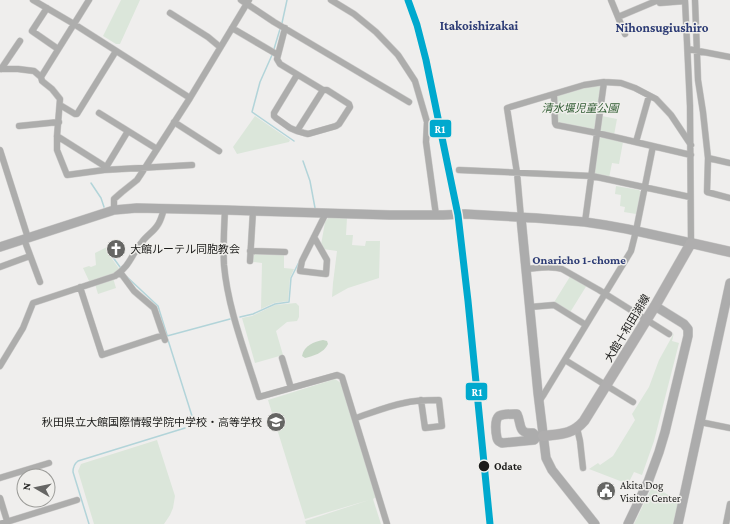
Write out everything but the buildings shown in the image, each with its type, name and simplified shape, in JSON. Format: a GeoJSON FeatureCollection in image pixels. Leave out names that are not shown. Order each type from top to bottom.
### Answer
{"type":"FeatureCollection","features":[{"type":"Feature","properties":{"kind":"main road"},"geometry":{"type":"LineString","coordinates":[[691,243],[730,252]]}},
{"type":"Feature","properties":{"kind":"main road","name":"大館十和田湖線"},"geometry":{"type":"LineString","coordinates":[[577,428],[587,417],[607,385],[691,243]]}},
{"type":"Feature","properties":{"kind":"main road"},"geometry":{"type":"LineString","coordinates":[[540,436],[566,433],[577,428]]}},
{"type":"Feature","properties":{"kind":"street"},"geometry":{"type":"LineString","coordinates":[[33,0],[74,24],[190,98]]}},
{"type":"Feature","properties":{"kind":"street"},"geometry":{"type":"LineString","coordinates":[[41,77],[89,0]]}},
{"type":"Feature","properties":{"kind":"street"},"geometry":{"type":"LineString","coordinates":[[331,0],[354,14],[376,32],[398,55],[414,81],[427,122],[426,142],[436,215]]}},
{"type":"Feature","properties":{"kind":"street"},"geometry":{"type":"LineString","coordinates":[[611,0],[625,34]]}},
{"type":"Feature","properties":{"kind":"street"},"geometry":{"type":"LineString","coordinates":[[695,0],[698,80],[708,158],[707,192],[730,198]]}},
{"type":"Feature","properties":{"kind":"street"},"geometry":{"type":"LineString","coordinates":[[114,210],[114,199],[137,180],[145,168],[190,98],[232,28],[246,1],[285,28],[409,102]]}},
{"type":"Feature","properties":{"kind":"street"},"geometry":{"type":"LineString","coordinates":[[0,247],[114,210],[137,208],[390,215],[465,214],[585,222],[691,243],[690,106],[685,1],[658,2],[618,17]]}},
{"type":"Feature","properties":{"kind":"street"},"geometry":{"type":"LineString","coordinates":[[47,8],[32,31],[58,49]]}},
{"type":"Feature","properties":{"kind":"street"},"geometry":{"type":"LineString","coordinates":[[170,13],[208,37],[220,47]]}},
{"type":"Feature","properties":{"kind":"street"},"geometry":{"type":"LineString","coordinates":[[232,28],[278,55]]}},
{"type":"Feature","properties":{"kind":"street"},"geometry":{"type":"LineString","coordinates":[[285,28],[277,59],[280,64],[349,104],[350,107],[339,124],[308,134],[290,128],[274,116],[274,113],[297,74]]}},
{"type":"Feature","properties":{"kind":"street"},"geometry":{"type":"LineString","coordinates":[[1,69],[20,41]]}},
{"type":"Feature","properties":{"kind":"street"},"geometry":{"type":"LineString","coordinates":[[688,49],[730,57]]}},
{"type":"Feature","properties":{"kind":"street"},"geometry":{"type":"LineString","coordinates":[[60,105],[77,114],[116,51]]}},
{"type":"Feature","properties":{"kind":"street"},"geometry":{"type":"LineString","coordinates":[[1,69],[34,71],[60,98],[57,150],[67,175],[105,168],[145,168],[192,165]]}},
{"type":"Feature","properties":{"kind":"street"},"geometry":{"type":"LineString","coordinates":[[595,524],[550,466],[546,458],[540,436],[540,400],[538,393],[517,173],[507,108],[584,85],[604,82],[621,83],[635,88],[656,99],[671,115],[690,145]]}},
{"type":"Feature","properties":{"kind":"street"},"geometry":{"type":"LineString","coordinates":[[585,222],[604,82]]}},
{"type":"Feature","properties":{"kind":"street"},"geometry":{"type":"LineString","coordinates":[[297,131],[323,90]]}},
{"type":"Feature","properties":{"kind":"street"},"geometry":{"type":"LineString","coordinates":[[554,95],[556,125],[691,155]]}},
{"type":"Feature","properties":{"kind":"street"},"geometry":{"type":"LineString","coordinates":[[636,142],[649,96]]}},
{"type":"Feature","properties":{"kind":"street"},"geometry":{"type":"LineString","coordinates":[[99,113],[157,149]]}},
{"type":"Feature","properties":{"kind":"street"},"geometry":{"type":"LineString","coordinates":[[19,126],[58,122]]}},
{"type":"Feature","properties":{"kind":"street"},"geometry":{"type":"LineString","coordinates":[[174,122],[220,151]]}},
{"type":"Feature","properties":{"kind":"street"},"geometry":{"type":"LineString","coordinates":[[105,168],[128,132]]}},
{"type":"Feature","properties":{"kind":"street"},"geometry":{"type":"LineString","coordinates":[[57,136],[105,168]]}},
{"type":"Feature","properties":{"kind":"street"},"geometry":{"type":"LineString","coordinates":[[540,400],[631,251],[653,146]]}},
{"type":"Feature","properties":{"kind":"street"},"geometry":{"type":"LineString","coordinates":[[0,150],[30,256],[40,282]]}},
{"type":"Feature","properties":{"kind":"street"},"geometry":{"type":"LineString","coordinates":[[708,158],[730,163]]}},
{"type":"Feature","properties":{"kind":"street"},"geometry":{"type":"LineString","coordinates":[[459,170],[592,176],[690,197]]}},
{"type":"Feature","properties":{"kind":"street"},"geometry":{"type":"LineString","coordinates":[[0,366],[23,328],[33,303],[115,276],[128,265],[141,242],[157,227],[164,209]]}},
{"type":"Feature","properties":{"kind":"street"},"geometry":{"type":"LineString","coordinates":[[225,210],[224,264],[229,300],[260,397],[337,374],[342,377],[356,418],[387,524]]}},
{"type":"Feature","properties":{"kind":"street"},"geometry":{"type":"LineString","coordinates":[[250,261],[252,211]]}},
{"type":"Feature","properties":{"kind":"street"},"geometry":{"type":"LineString","coordinates":[[314,237],[326,260],[326,274],[300,271],[302,261],[314,237],[326,213]]}},
{"type":"Feature","properties":{"kind":"street"},"geometry":{"type":"LineString","coordinates":[[250,251],[285,252]]}},
{"type":"Feature","properties":{"kind":"street"},"geometry":{"type":"LineString","coordinates":[[0,267],[30,256]]}},
{"type":"Feature","properties":{"kind":"street"},"geometry":{"type":"LineString","coordinates":[[526,269],[557,267],[570,273],[669,334]]}},
{"type":"Feature","properties":{"kind":"street"},"geometry":{"type":"LineString","coordinates":[[80,288],[102,355],[164,338],[154,308],[134,291],[120,272]]}},
{"type":"Feature","properties":{"kind":"street"},"geometry":{"type":"LineString","coordinates":[[678,524],[728,304],[730,283]]}},
{"type":"Feature","properties":{"kind":"street"},"geometry":{"type":"LineString","coordinates":[[530,307],[554,306],[586,325]]}},
{"type":"Feature","properties":{"kind":"street"},"geometry":{"type":"LineString","coordinates":[[628,524],[648,482],[659,452],[688,336],[688,329],[684,324],[655,306]]}},
{"type":"Feature","properties":{"kind":"street"},"geometry":{"type":"LineString","coordinates":[[282,358],[291,388]]}},
{"type":"Feature","properties":{"kind":"street"},"geometry":{"type":"LineString","coordinates":[[565,360],[633,402]]}},
{"type":"Feature","properties":{"kind":"street"},"geometry":{"type":"LineString","coordinates":[[356,418],[404,403],[421,400],[439,400],[442,426],[425,428],[421,400]]}},
{"type":"Feature","properties":{"kind":"street"},"geometry":{"type":"LineString","coordinates":[[517,414],[519,425],[523,431],[540,436],[534,440],[504,444],[499,442],[497,439],[497,419],[501,415],[517,414]]}},
{"type":"Feature","properties":{"kind":"street"},"geometry":{"type":"LineString","coordinates":[[700,422],[730,428]]}},
{"type":"Feature","properties":{"kind":"street"},"geometry":{"type":"LineString","coordinates":[[577,428],[583,468]]}},
{"type":"Feature","properties":{"kind":"street"},"geometry":{"type":"LineString","coordinates":[[0,478],[49,463]]}},
{"type":"Feature","properties":{"kind":"street"},"geometry":{"type":"LineString","coordinates":[[0,498],[8,523]]}},
{"type":"Feature","properties":{"kind":"street"},"geometry":{"type":"LineString","coordinates":[[0,524],[8,523],[78,500]]}},
{"type":"Feature","properties":{"kind":"street"},"geometry":{"type":"LineString","coordinates":[[726,524],[730,504]]}},
{"type":"Feature","properties":{"kind":"green space"},"geometry":{"type":"Polygon","coordinates":[[[121,0],[140,0],[120,44],[116,44],[103,36],[121,0]]]}},
{"type":"Feature","properties":{"kind":"green space","name":"清水堰児童公園"},"geometry":{"type":"Polygon","coordinates":[[[603,85],[596,131],[557,124],[556,95],[581,87],[603,85]]]}},
{"type":"Feature","properties":{"kind":"green space"},"geometry":{"type":"Polygon","coordinates":[[[255,116],[290,140],[289,142],[237,154],[233,147],[255,116]]]}},
{"type":"Feature","properties":{"kind":"green space"},"geometry":{"type":"Polygon","coordinates":[[[602,116],[617,119],[614,135],[602,132],[600,130],[602,116]]]}},
{"type":"Feature","properties":{"kind":"green space"},"geometry":{"type":"Polygon","coordinates":[[[601,137],[623,142],[619,164],[612,163],[609,178],[594,173],[599,139],[601,137]]]}},
{"type":"Feature","properties":{"kind":"green space"},"geometry":{"type":"Polygon","coordinates":[[[616,186],[639,190],[641,193],[636,214],[624,212],[625,207],[620,206],[621,195],[615,194],[616,186]]]}},
{"type":"Feature","properties":{"kind":"green space"},"geometry":{"type":"Polygon","coordinates":[[[329,217],[347,218],[346,235],[353,235],[352,245],[365,246],[366,241],[380,241],[379,278],[348,288],[332,297],[337,251],[323,249],[321,245],[325,222],[329,217]]]}},
{"type":"Feature","properties":{"kind":"green space"},"geometry":{"type":"Polygon","coordinates":[[[109,246],[110,256],[120,270],[114,275],[90,283],[83,268],[96,265],[95,253],[109,246]]]}},
{"type":"Feature","properties":{"kind":"green space"},"geometry":{"type":"Polygon","coordinates":[[[254,254],[284,254],[284,268],[294,269],[290,278],[288,301],[274,303],[261,309],[262,263],[253,262],[254,254]]]}},
{"type":"Feature","properties":{"kind":"green space"},"geometry":{"type":"Polygon","coordinates":[[[571,275],[587,285],[569,314],[553,304],[571,275]]]}},
{"type":"Feature","properties":{"kind":"green space"},"geometry":{"type":"Polygon","coordinates":[[[113,278],[116,288],[98,294],[95,284],[113,278]]]}},
{"type":"Feature","properties":{"kind":"green space"},"geometry":{"type":"Polygon","coordinates":[[[296,303],[299,306],[299,317],[297,321],[287,322],[276,331],[283,355],[255,363],[242,318],[252,316],[275,305],[296,303]]]}},
{"type":"Feature","properties":{"kind":"green space"},"geometry":{"type":"Polygon","coordinates":[[[674,333],[672,341],[679,343],[654,441],[642,475],[634,472],[628,484],[589,469],[598,463],[600,465],[613,456],[635,420],[632,414],[649,387],[659,360],[674,333]]]}},
{"type":"Feature","properties":{"kind":"green space"},"geometry":{"type":"Polygon","coordinates":[[[323,340],[327,341],[328,344],[324,350],[305,358],[302,356],[307,347],[313,343],[323,340]]]}},
{"type":"Feature","properties":{"kind":"green space"},"geometry":{"type":"Polygon","coordinates":[[[335,379],[341,383],[376,497],[373,499],[381,524],[306,524],[305,521],[369,500],[305,519],[268,400],[335,379]]]}},
{"type":"Feature","properties":{"kind":"green space"},"geometry":{"type":"Polygon","coordinates":[[[157,440],[175,496],[173,508],[164,524],[94,524],[78,471],[81,464],[157,440]]]}},
{"type":"Feature","properties":{"kind":"green space"},"geometry":{"type":"Polygon","coordinates":[[[653,485],[679,502],[674,524],[634,524],[653,485]]]}},
{"type":"Feature","properties":{"kind":"waterway"},"geometry":{"type":"LineString","coordinates":[[282,23],[287,0]]}},
{"type":"Feature","properties":{"kind":"waterway"},"geometry":{"type":"LineString","coordinates":[[274,49],[280,29]]}},
{"type":"Feature","properties":{"kind":"waterway"},"geometry":{"type":"LineString","coordinates":[[272,55],[260,82],[252,112],[294,141]]}},
{"type":"Feature","properties":{"kind":"waterway"},"geometry":{"type":"LineString","coordinates":[[303,161],[310,181],[315,208]]}},
{"type":"Feature","properties":{"kind":"waterway"},"geometry":{"type":"LineString","coordinates":[[91,183],[101,198],[104,207]]}},
{"type":"Feature","properties":{"kind":"waterway"},"geometry":{"type":"LineString","coordinates":[[111,250],[112,256],[120,267]]}},
{"type":"Feature","properties":{"kind":"waterway"},"geometry":{"type":"LineString","coordinates":[[240,317],[253,314],[275,304],[289,302],[291,278],[300,260]]}},
{"type":"Feature","properties":{"kind":"waterway"},"geometry":{"type":"LineString","coordinates":[[126,276],[158,306],[167,335]]}},
{"type":"Feature","properties":{"kind":"waterway"},"geometry":{"type":"LineString","coordinates":[[167,336],[230,319]]}},
{"type":"Feature","properties":{"kind":"waterway"},"geometry":{"type":"LineString","coordinates":[[168,340],[192,416]]}},
{"type":"Feature","properties":{"kind":"waterway"},"geometry":{"type":"LineString","coordinates":[[89,524],[73,472],[74,466],[77,462],[185,428]]}},
{"type":"Feature","properties":{"kind":"transit line","name":"R1"},"geometry":{"type":"LineString","coordinates":[[408,0],[417,25],[426,60],[458,215],[490,524]]}},
{"type":"Feature","properties":{"kind":"place","name":"大館ルーテル同胞教会"},"geometry":{"type":"Point","coordinates":[116,249]}},
{"type":"Feature","properties":{"kind":"place","name":"秋田県立大館国際情報学院中学校・高等学校"},"geometry":{"type":"Point","coordinates":[276,422]}},
{"type":"Feature","properties":{"kind":"place","name":"Odate"},"geometry":{"type":"Point","coordinates":[484,466]}},
{"type":"Feature","properties":{"kind":"place","name":"Akita Dog Visitor Center"},"geometry":{"type":"Point","coordinates":[606,491]}},
{"type":"Feature","properties":{"kind":"district","name":"Itakoishizakai"},"geometry":{"type":"Point","coordinates":[479,25]}},
{"type":"Feature","properties":{"kind":"district","name":"Nihonsugiushiro"},"geometry":{"type":"Point","coordinates":[662,27]}},
{"type":"Feature","properties":{"kind":"district","name":"Onaricho 1-chome"},"geometry":{"type":"Point","coordinates":[579,260]}}]}
